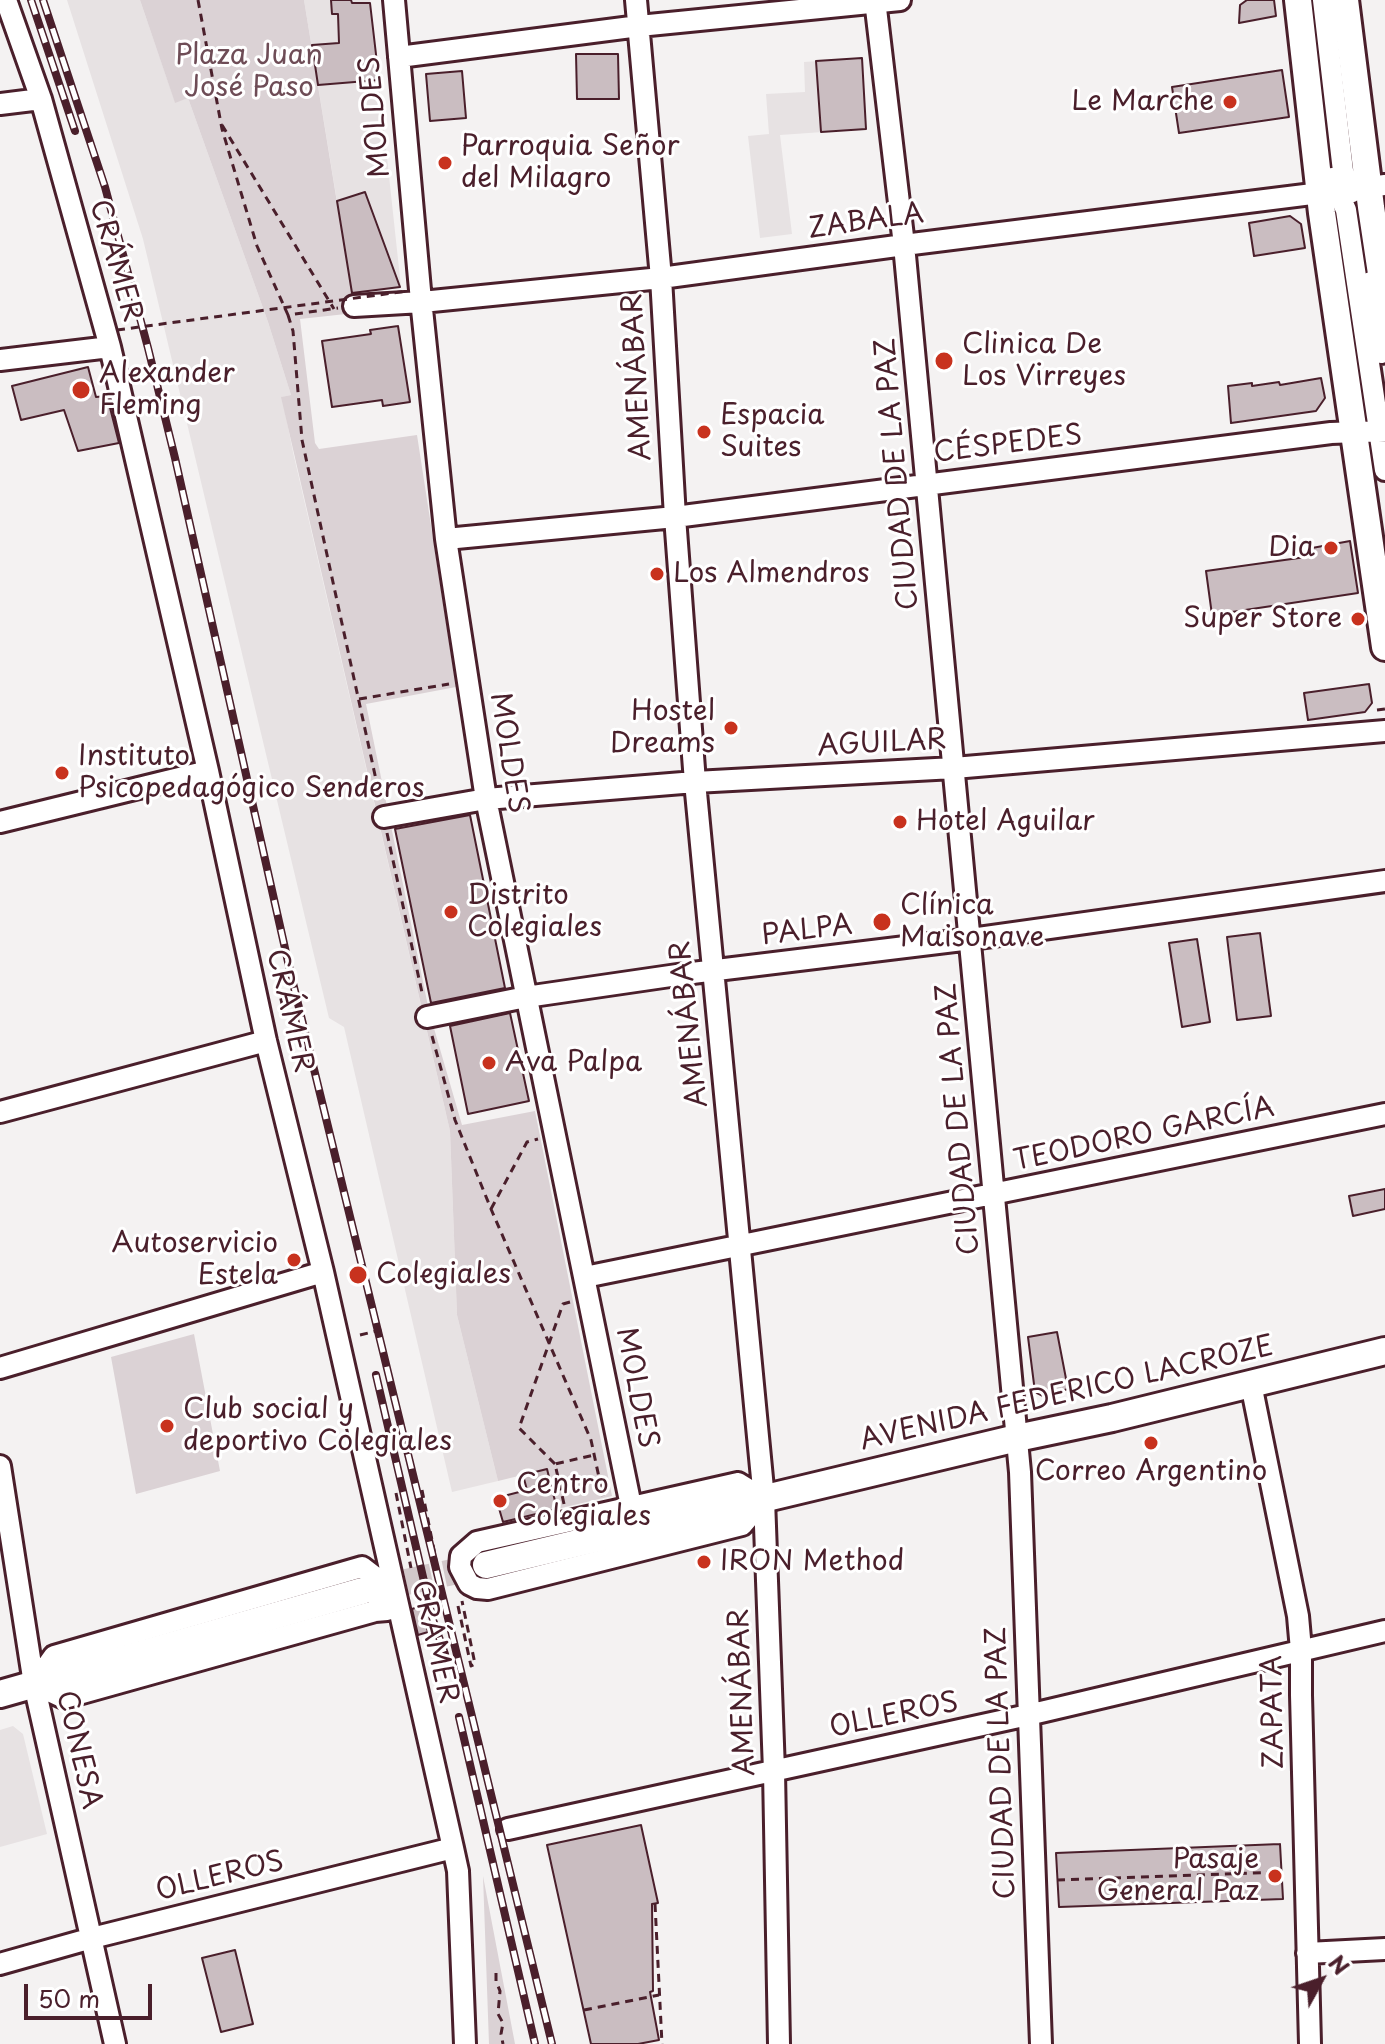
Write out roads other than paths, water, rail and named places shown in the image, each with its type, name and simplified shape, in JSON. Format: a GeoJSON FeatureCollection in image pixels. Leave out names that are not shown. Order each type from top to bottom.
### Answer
{"type":"FeatureCollection","features":[{"type":"Feature","properties":{"kind":"main road"},"geometry":{"type":"LineString","coordinates":[[1298,0],[1385,300]]}},
{"type":"Feature","properties":{"kind":"main road"},"geometry":{"type":"LineString","coordinates":[[1345,0],[1352,189],[1372,431],[1385,647]]}},
{"type":"Feature","properties":{"kind":"main road","name":"AVENIDA FEDERICO LACROZE"},"geometry":{"type":"LineString","coordinates":[[486,1565],[1385,1351]]}},
{"type":"Feature","properties":{"kind":"main road"},"geometry":{"type":"LineString","coordinates":[[0,1694],[369,1601]]}},
{"type":"Feature","properties":{"kind":"street","name":"CRÁMER"},"geometry":{"type":"LineString","coordinates":[[6,0],[41,99],[114,338],[266,1041],[323,1272],[458,1871],[465,2044]]}},
{"type":"Feature","properties":{"kind":"street","name":"MOLDES"},"geometry":{"type":"LineString","coordinates":[[394,0],[415,296],[446,539],[486,799],[631,1506]]}},
{"type":"Feature","properties":{"kind":"street","name":"AMENÁBAR"},"geometry":{"type":"LineString","coordinates":[[636,0],[661,278],[695,782],[764,1499],[774,1771],[779,2044]]}},
{"type":"Feature","properties":{"kind":"street"},"geometry":{"type":"LineString","coordinates":[[399,57],[639,26],[900,0]]}},
{"type":"Feature","properties":{"kind":"street"},"geometry":{"type":"LineString","coordinates":[[1309,0],[1330,172],[1352,189]]}},
{"type":"Feature","properties":{"kind":"street"},"geometry":{"type":"LineString","coordinates":[[1323,0],[1343,171],[1362,217],[1385,385]]}},
{"type":"Feature","properties":{"kind":"street","name":"CIUDAD DE LA PAZ"},"geometry":{"type":"LineString","coordinates":[[875,2],[904,245],[1020,1472],[1041,2044]]}},
{"type":"Feature","properties":{"kind":"street"},"geometry":{"type":"LineString","coordinates":[[0,104],[41,99]]}},
{"type":"Feature","properties":{"kind":"street","name":"ZABALA"},"geometry":{"type":"LineString","coordinates":[[344,308],[415,296],[661,278],[1352,189]]}},
{"type":"Feature","properties":{"kind":"street"},"geometry":{"type":"LineString","coordinates":[[0,360],[114,338]]}},
{"type":"Feature","properties":{"kind":"street"},"geometry":{"type":"LineString","coordinates":[[1372,431],[1385,470]]}},
{"type":"Feature","properties":{"kind":"street","name":"CÉSPEDES"},"geometry":{"type":"LineString","coordinates":[[446,539],[675,517],[1331,433],[1372,431]]}},
{"type":"Feature","properties":{"kind":"street","name":"AGUILAR"},"geometry":{"type":"LineString","coordinates":[[384,817],[486,799],[695,782],[954,768],[1385,731]]}},
{"type":"Feature","properties":{"kind":"street"},"geometry":{"type":"LineString","coordinates":[[0,822],[208,771]]}},
{"type":"Feature","properties":{"kind":"street","name":"PALPA"},"geometry":{"type":"LineString","coordinates":[[427,1017],[526,997],[1385,881]]}},
{"type":"Feature","properties":{"kind":"street"},"geometry":{"type":"LineString","coordinates":[[0,1112],[266,1041]]}},
{"type":"Feature","properties":{"kind":"street","name":"TEODORO GARCÍA"},"geometry":{"type":"LineString","coordinates":[[585,1277],[1385,1114]]}},
{"type":"Feature","properties":{"kind":"street"},"geometry":{"type":"LineString","coordinates":[[0,1368],[323,1272]]}},
{"type":"Feature","properties":{"kind":"street","name":"ZAPATA"},"geometry":{"type":"LineString","coordinates":[[1251,1384],[1298,1616],[1310,2044]]}},
{"type":"Feature","properties":{"kind":"street","name":"CONESA"},"geometry":{"type":"LineString","coordinates":[[0,1466],[34,1684],[115,2044]]}},
{"type":"Feature","properties":{"kind":"street"},"geometry":{"type":"LineString","coordinates":[[738,1483],[764,1499],[742,1525],[488,1589],[469,1584],[459,1562],[461,1556],[477,1542],[738,1483]]}},
{"type":"Feature","properties":{"kind":"street"},"geometry":{"type":"LineString","coordinates":[[369,1601],[399,1613]]}},
{"type":"Feature","properties":{"kind":"street","name":"OLLEROS"},"geometry":{"type":"LineString","coordinates":[[508,1829],[1028,1715],[1385,1631]]}},
{"type":"Feature","properties":{"kind":"street","name":"OLLEROS"},"geometry":{"type":"LineString","coordinates":[[0,1964],[453,1848]]}},
{"type":"Feature","properties":{"kind":"street"},"geometry":{"type":"LineString","coordinates":[[1307,1953],[1385,1949]]}},
{"type":"Feature","properties":{"kind":"tunnel"},"geometry":{"type":"LineString","coordinates":[[368,1590],[486,1565]]}},
{"type":"Feature","properties":{"kind":"railway"},"geometry":{"type":"LineString","coordinates":[[31,0],[75,131]]}},
{"type":"Feature","properties":{"kind":"railway"},"geometry":{"type":"LineString","coordinates":[[43,0],[105,187],[148,348],[291,975],[552,2044]]}},
{"type":"Feature","properties":{"kind":"railway"},"geometry":{"type":"LineString","coordinates":[[376,1375],[433,1620],[445,1654]]}},
{"type":"Feature","properties":{"kind":"railway"},"geometry":{"type":"LineString","coordinates":[[459,1717],[535,2044]]}},
{"type":"Feature","properties":{"kind":"place","name":"Le Marche"},"geometry":{"type":"Point","coordinates":[1230,102]}},
{"type":"Feature","properties":{"kind":"place","name":"Parroquia Señor del Milagro"},"geometry":{"type":"Point","coordinates":[445,163]}},
{"type":"Feature","properties":{"kind":"place","name":"Clinica De Los Virreyes"},"geometry":{"type":"Point","coordinates":[944,361]}},
{"type":"Feature","properties":{"kind":"place","name":"Alexander Fleming"},"geometry":{"type":"Point","coordinates":[81,390]}},
{"type":"Feature","properties":{"kind":"place","name":"Espacia Suites"},"geometry":{"type":"Point","coordinates":[704,432]}},
{"type":"Feature","properties":{"kind":"place","name":"Dia"},"geometry":{"type":"Point","coordinates":[1331,548]}},
{"type":"Feature","properties":{"kind":"place","name":"Los Almendros"},"geometry":{"type":"Point","coordinates":[657,574]}},
{"type":"Feature","properties":{"kind":"place","name":"Super Store"},"geometry":{"type":"Point","coordinates":[1358,619]}},
{"type":"Feature","properties":{"kind":"place","name":"Hostel Dreams"},"geometry":{"type":"Point","coordinates":[731,728]}},
{"type":"Feature","properties":{"kind":"place","name":"Instituto Psicopedagógico Senderos"},"geometry":{"type":"Point","coordinates":[62,773]}},
{"type":"Feature","properties":{"kind":"place","name":"Hotel Aguilar"},"geometry":{"type":"Point","coordinates":[900,822]}},
{"type":"Feature","properties":{"kind":"place","name":"Distrito Colegiales"},"geometry":{"type":"Point","coordinates":[451,912]}},
{"type":"Feature","properties":{"kind":"place","name":"Clínica Maisonave"},"geometry":{"type":"Point","coordinates":[882,922]}},
{"type":"Feature","properties":{"kind":"place","name":"Ava Palpa"},"geometry":{"type":"Point","coordinates":[489,1063]}},
{"type":"Feature","properties":{"kind":"place","name":"Autoservicio Estela"},"geometry":{"type":"Point","coordinates":[294,1260]}},
{"type":"Feature","properties":{"kind":"place","name":"Colegiales"},"geometry":{"type":"Point","coordinates":[358,1275]}},
{"type":"Feature","properties":{"kind":"place","name":"Club social y deportivo Colegiales"},"geometry":{"type":"Point","coordinates":[167,1426]}},
{"type":"Feature","properties":{"kind":"place","name":"Correo Argentino"},"geometry":{"type":"Point","coordinates":[1151,1443]}},
{"type":"Feature","properties":{"kind":"place","name":"Centro Colegiales"},"geometry":{"type":"Point","coordinates":[500,1501]}},
{"type":"Feature","properties":{"kind":"place","name":"IRON Method"},"geometry":{"type":"Point","coordinates":[704,1562]}},
{"type":"Feature","properties":{"kind":"place","name":"Pasaje General Paz"},"geometry":{"type":"Point","coordinates":[1275,1876]}},
{"type":"Feature","properties":{"kind":"park label","name":"Plaza Juan José Paso"},"geometry":{"type":"Point","coordinates":[249,72]}}]}
